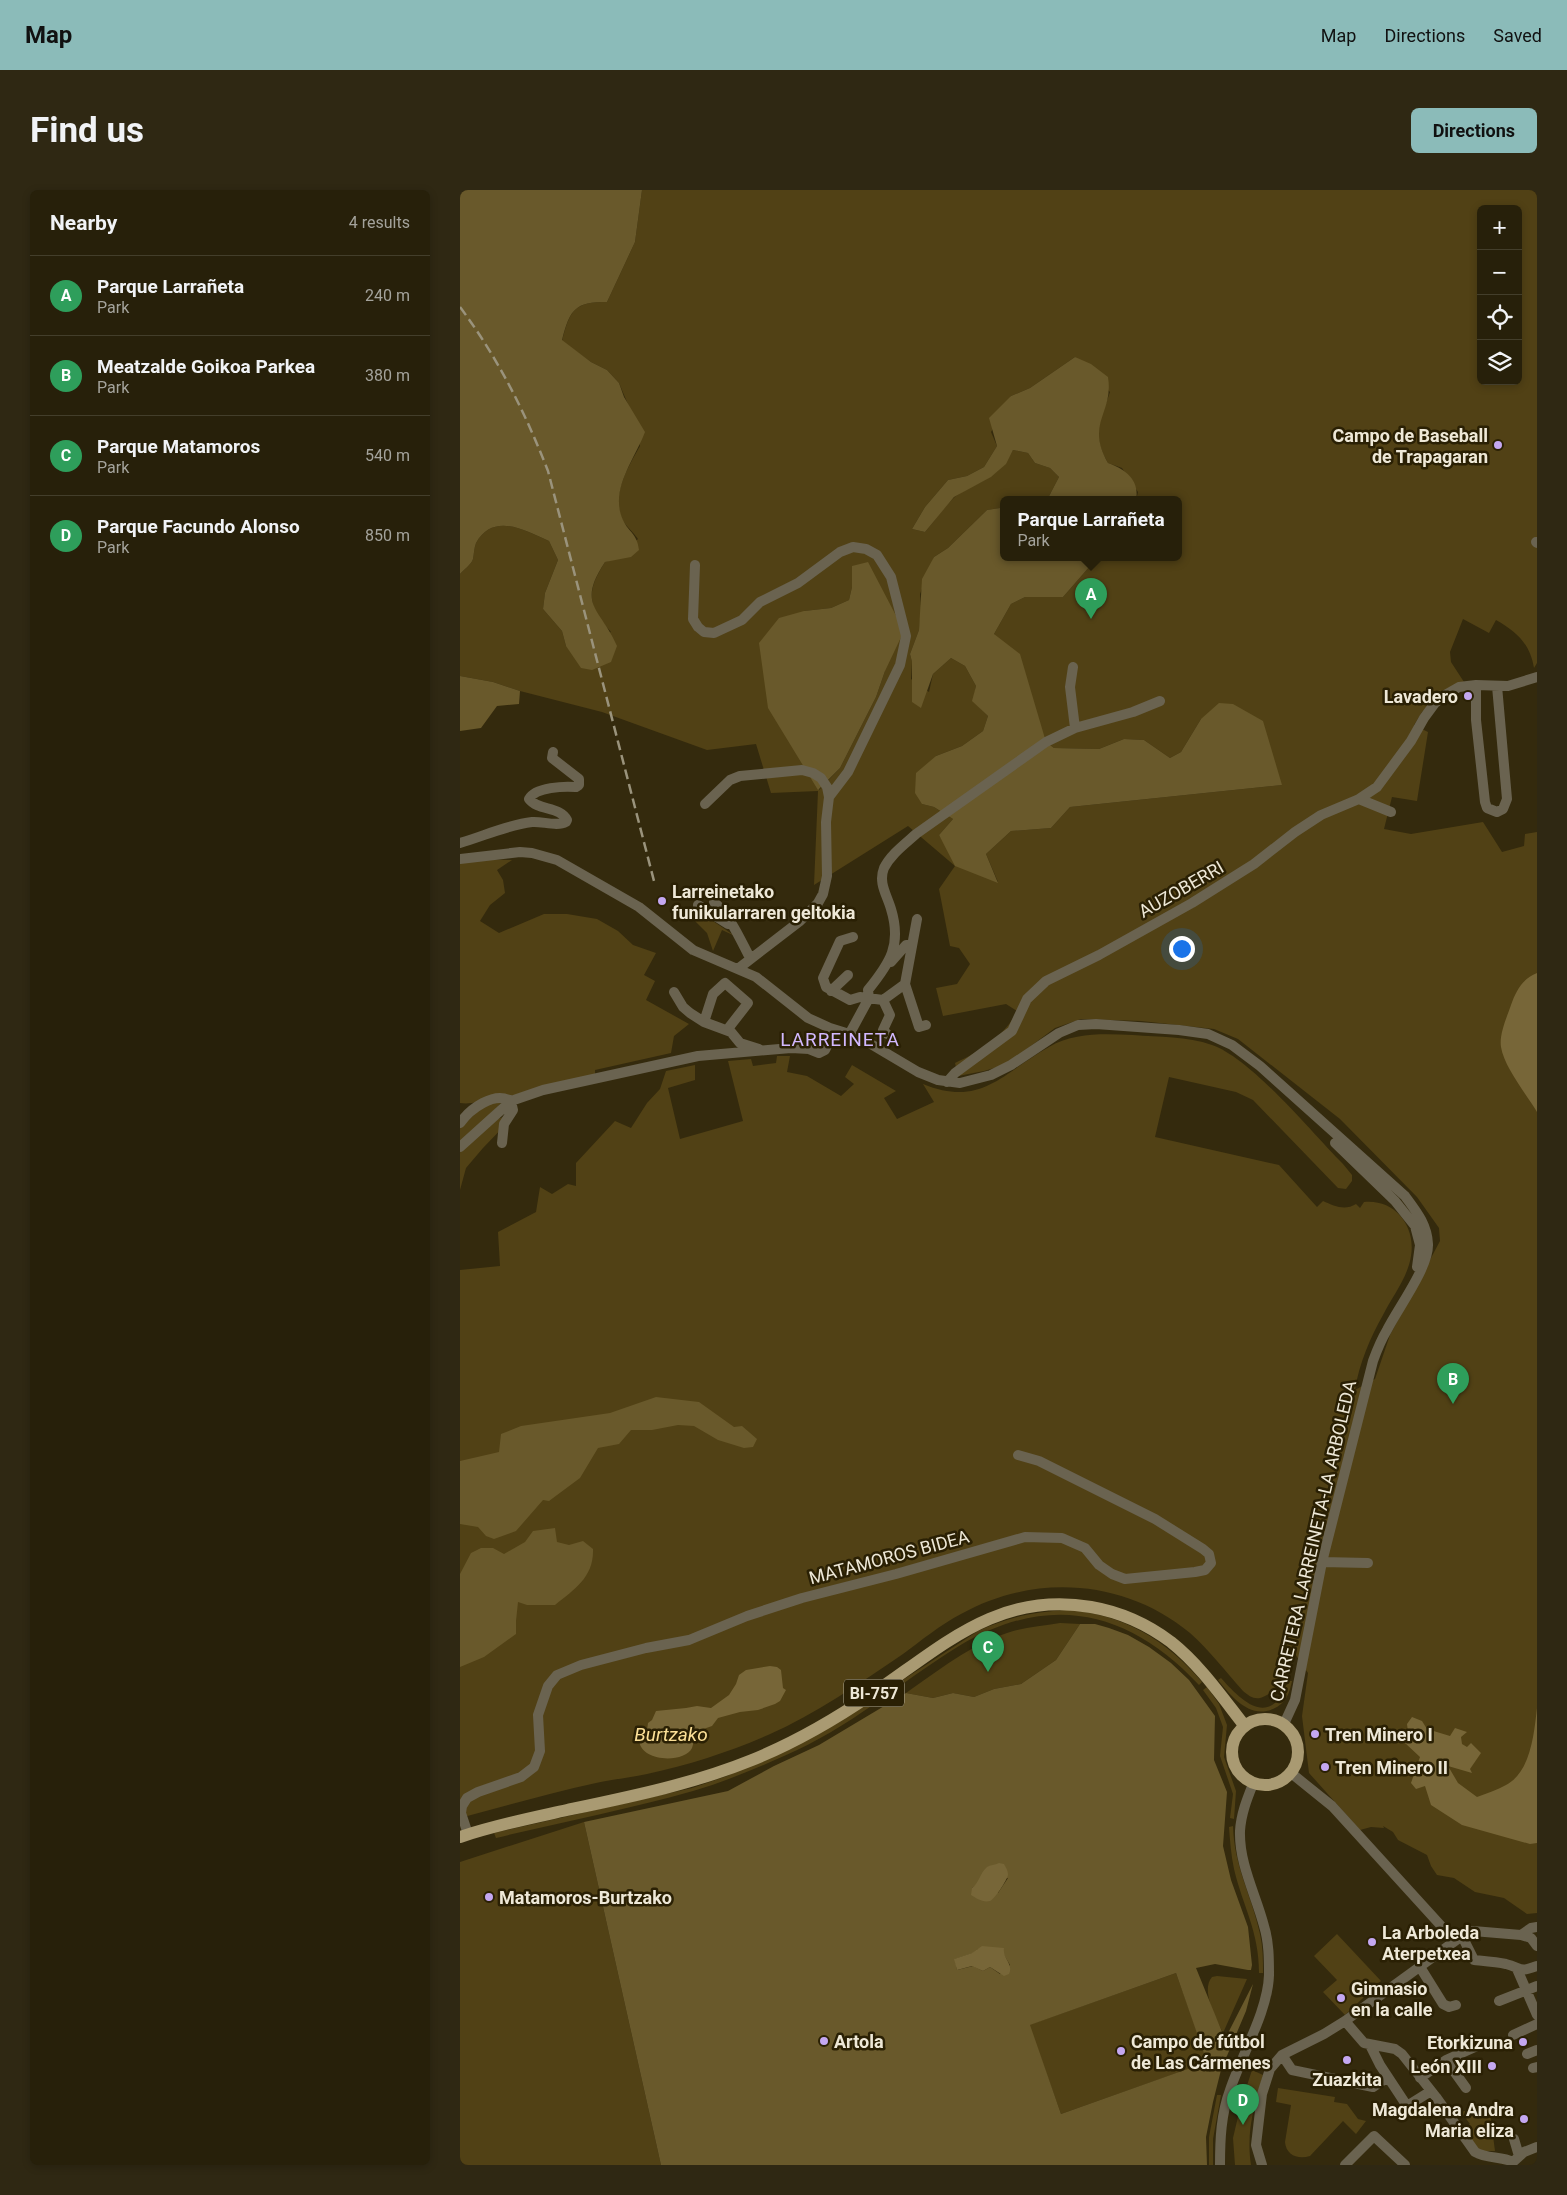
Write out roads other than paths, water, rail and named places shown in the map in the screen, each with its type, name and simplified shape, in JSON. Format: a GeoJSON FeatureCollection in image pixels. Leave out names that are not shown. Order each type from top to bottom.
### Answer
{"type":"FeatureCollection","features":[{"type":"Feature","properties":{"kind":"main road","name":"BI-757"},"geometry":{"type":"LineString","coordinates":[[464,1836],[510,1823],[656,1790],[751,1760],[790,1743],[833,1719],[971,1627],[1019,1608],[1049,1603],[1074,1604],[1108,1610],[1128,1617],[1156,1632],[1187,1656],[1244,1725]]}},
{"type":"Feature","properties":{"kind":"main road"},"geometry":{"type":"LineString","coordinates":[[1264,1718],[1284,1724],[1294,1737],[1298,1752],[1296,1763],[1291,1773],[1284,1780],[1264,1786],[1253,1784],[1244,1779],[1237,1772],[1231,1752],[1237,1733],[1244,1725],[1264,1718]]}},
{"type":"Feature","properties":{"kind":"street"},"geometry":{"type":"LineString","coordinates":[[695,565],[693,619],[704,632],[714,633],[742,620],[760,602],[798,583],[840,552],[853,547],[866,549],[876,555],[891,577],[906,636],[900,665],[848,772],[829,797]]}},
{"type":"Feature","properties":{"kind":"street"},"geometry":{"type":"LineString","coordinates":[[1073,667],[1070,687],[1075,728]]}},
{"type":"Feature","properties":{"kind":"street","name":"AUZOBERRI"},"geometry":{"type":"LineString","coordinates":[[947,1082],[955,1073],[1012,1031],[1025,1004],[1046,981],[1099,955],[1192,903],[1254,864],[1321,815],[1359,798],[1377,787],[1391,771],[1435,703],[1459,687],[1476,685],[1508,686],[1537,677]]}},
{"type":"Feature","properties":{"kind":"street"},"geometry":{"type":"LineString","coordinates":[[1476,685],[1476,720],[1485,802],[1488,808],[1497,812],[1503,809],[1507,799],[1497,686]]}},
{"type":"Feature","properties":{"kind":"street"},"geometry":{"type":"LineString","coordinates":[[888,965],[893,948],[895,926],[882,878],[891,858],[901,847],[916,834],[1031,751],[1075,728],[1133,712],[1160,702]]}},
{"type":"Feature","properties":{"kind":"street"},"geometry":{"type":"LineString","coordinates":[[463,841],[495,830],[532,822],[560,824],[566,822],[564,814],[537,804],[530,799],[531,795],[558,786],[579,786],[579,779],[552,758],[553,752]]}},
{"type":"Feature","properties":{"kind":"street"},"geometry":{"type":"LineString","coordinates":[[706,804],[730,780],[740,776],[802,770],[813,773],[821,778],[827,787],[829,797],[826,822],[827,876],[823,894],[818,903],[800,921],[739,968]]}},
{"type":"Feature","properties":{"kind":"street"},"geometry":{"type":"LineString","coordinates":[[1359,798],[1391,812]]}},
{"type":"Feature","properties":{"kind":"street"},"geometry":{"type":"LineString","coordinates":[[460,859],[520,852],[546,856],[576,869],[612,890],[662,924],[693,950],[756,976],[808,1018],[835,1030],[868,1041],[918,1072],[947,1082]]}},
{"type":"Feature","properties":{"kind":"street"},"geometry":{"type":"LineString","coordinates":[[714,902],[735,929],[750,958]]}},
{"type":"Feature","properties":{"kind":"street"},"geometry":{"type":"LineString","coordinates":[[698,905],[735,929]]}},
{"type":"Feature","properties":{"kind":"street"},"geometry":{"type":"LineString","coordinates":[[917,919],[905,984],[919,1027],[926,1025]]}},
{"type":"Feature","properties":{"kind":"street"},"geometry":{"type":"LineString","coordinates":[[853,937],[840,941],[832,949],[824,978],[826,987],[850,1000],[869,998],[883,1000],[905,984]]}},
{"type":"Feature","properties":{"kind":"street"},"geometry":{"type":"LineString","coordinates":[[850,1034],[869,998],[868,990],[906,945],[912,945]]}},
{"type":"Feature","properties":{"kind":"street"},"geometry":{"type":"LineString","coordinates":[[831,991],[848,975]]}},
{"type":"Feature","properties":{"kind":"street"},"geometry":{"type":"LineString","coordinates":[[704,1022],[713,994],[725,983],[748,1003],[727,1030]]}},
{"type":"Feature","properties":{"kind":"street"},"geometry":{"type":"LineString","coordinates":[[674,992],[683,1008],[704,1022],[727,1030],[740,1043],[749,1047],[758,1047],[761,1051]]}},
{"type":"Feature","properties":{"kind":"street"},"geometry":{"type":"LineString","coordinates":[[883,1000],[890,1015],[883,1030],[887,1034]]}},
{"type":"Feature","properties":{"kind":"street","name":"CARRETERA LARREINETA-LA ARBOLEDA"},"geometry":{"type":"LineString","coordinates":[[947,1082],[970,1081],[991,1075],[1011,1065],[1059,1033],[1078,1025],[1096,1024],[1208,1034],[1244,1053],[1340,1140],[1383,1174],[1416,1210],[1425,1229],[1428,1250],[1424,1262],[1387,1329],[1373,1361],[1322,1562],[1295,1700],[1284,1724]]}},
{"type":"Feature","properties":{"kind":"street"},"geometry":{"type":"LineString","coordinates":[[460,1147],[511,1101],[561,1086],[698,1056],[791,1048],[809,1049],[819,1053],[825,1050],[835,1030]]}},
{"type":"Feature","properties":{"kind":"street"},"geometry":{"type":"LineString","coordinates":[[460,1123],[467,1114],[485,1103],[497,1098],[507,1098],[511,1101],[513,1110],[504,1124],[502,1143]]}},
{"type":"Feature","properties":{"kind":"street","name":"MATAMOROS BIDEA"},"geometry":{"type":"LineString","coordinates":[[464,1836],[461,1813],[462,1806],[467,1798],[478,1792],[521,1777],[534,1767],[540,1751],[538,1714],[548,1686],[557,1675],[580,1665],[646,1648],[689,1640],[748,1616],[802,1598],[896,1574],[1025,1537],[1062,1538],[1070,1541],[1085,1548],[1099,1565],[1112,1574],[1125,1578],[1196,1572],[1205,1570],[1211,1563],[1209,1554],[1203,1549],[1155,1519],[1038,1461],[1018,1455]]}},
{"type":"Feature","properties":{"kind":"street"},"geometry":{"type":"LineString","coordinates":[[1322,1562],[1368,1563]]}},
{"type":"Feature","properties":{"kind":"street"},"geometry":{"type":"LineString","coordinates":[[1291,1773],[1332,1806],[1458,1938],[1474,1960],[1508,1964],[1517,1970],[1536,2008]]}},
{"type":"Feature","properties":{"kind":"street"},"geometry":{"type":"LineString","coordinates":[[1220,2165],[1220,2136],[1229,2092],[1256,2023],[1269,1978],[1268,1943],[1241,1847],[1240,1832],[1244,1810],[1253,1784]]}},
{"type":"Feature","properties":{"kind":"street"},"geometry":{"type":"LineString","coordinates":[[1522,1935],[1531,1928],[1537,1927]]}},
{"type":"Feature","properties":{"kind":"street"},"geometry":{"type":"LineString","coordinates":[[1262,2165],[1256,2145],[1262,2094],[1270,2070],[1282,2055],[1345,2021],[1458,1938],[1473,1931],[1522,1935],[1531,1938],[1537,1946]]}},
{"type":"Feature","properties":{"kind":"street"},"geometry":{"type":"LineString","coordinates":[[1517,1970],[1525,1970],[1537,1966]]}},
{"type":"Feature","properties":{"kind":"street"},"geometry":{"type":"LineString","coordinates":[[1420,1967],[1443,2004],[1449,2007],[1456,2004]]}},
{"type":"Feature","properties":{"kind":"street"},"geometry":{"type":"LineString","coordinates":[[1499,2002],[1537,1986]]}},
{"type":"Feature","properties":{"kind":"street"},"geometry":{"type":"LineString","coordinates":[[1345,2021],[1364,2043],[1395,2049],[1402,2054],[1475,2152],[1481,2156],[1515,2161],[1537,2147]]}},
{"type":"Feature","properties":{"kind":"street"},"geometry":{"type":"LineString","coordinates":[[1513,2035],[1537,2024]]}},
{"type":"Feature","properties":{"kind":"street"},"geometry":{"type":"LineString","coordinates":[[1420,2078],[1446,2060],[1484,2043]]}},
{"type":"Feature","properties":{"kind":"street"},"geometry":{"type":"LineString","coordinates":[[1370,2045],[1407,2106],[1431,2091]]}},
{"type":"Feature","properties":{"kind":"street"},"geometry":{"type":"LineString","coordinates":[[1282,2055],[1292,2070],[1373,2087],[1388,2077]]}},
{"type":"Feature","properties":{"kind":"street"},"geometry":{"type":"LineString","coordinates":[[1446,2060],[1466,2088]]}},
{"type":"Feature","properties":{"kind":"street"},"geometry":{"type":"LineString","coordinates":[[1345,2165],[1374,2136],[1406,2165]]}},
{"type":"Feature","properties":{"kind":"street"},"geometry":{"type":"LineString","coordinates":[[1514,2139],[1515,2161]]}},
{"type":"Feature","properties":{"kind":"water"},"geometry":{"type":"Polygon","coordinates":[[[1537,973],[1537,1112],[1506,1063],[1501,1047],[1501,1037],[1517,990],[1527,979],[1537,973]]]}},
{"type":"Feature","properties":{"kind":"water","name":"Burtzako"},"geometry":{"type":"Polygon","coordinates":[[[770,1666],[781,1670],[783,1688],[786,1690],[780,1701],[758,1710],[740,1712],[718,1718],[712,1726],[695,1732],[692,1748],[679,1757],[660,1758],[644,1750],[640,1743],[640,1734],[647,1730],[648,1723],[652,1720],[656,1711],[697,1706],[711,1708],[729,1695],[739,1675],[746,1670],[770,1666]]]}},
{"type":"Feature","properties":{"kind":"water"},"geometry":{"type":"Polygon","coordinates":[[[1537,1708],[1537,1843],[1530,1844],[1462,1825],[1431,1805],[1425,1786],[1416,1789],[1411,1783],[1420,1757],[1405,1743],[1402,1737],[1408,1732],[1407,1724],[1412,1717],[1422,1721],[1427,1729],[1450,1736],[1455,1728],[1467,1732],[1461,1737],[1462,1744],[1467,1747],[1471,1743],[1481,1753],[1470,1769],[1472,1773],[1448,1766],[1458,1783],[1477,1797],[1506,1785],[1521,1771],[1530,1751],[1537,1708]]]}},
{"type":"Feature","properties":{"kind":"water"},"geometry":{"type":"Polygon","coordinates":[[[999,1863],[1004,1864],[1008,1875],[995,1897],[990,1901],[985,1901],[971,1895],[972,1888],[985,1869],[988,1866],[999,1863]]]}},
{"type":"Feature","properties":{"kind":"water"},"geometry":{"type":"Polygon","coordinates":[[[982,1946],[1004,1948],[1010,1967],[1009,1974],[1004,1976],[990,1967],[983,1971],[972,1966],[957,1970],[954,1959],[972,1953],[982,1946]]]}},
{"type":"Feature","properties":{"kind":"railway"},"geometry":{"type":"LineString","coordinates":[[460,307],[487,346],[510,386],[548,471],[654,881]]}},
{"type":"Feature","properties":{"kind":"place","name":"Campo de Baseball de Trapagaran"},"geometry":{"type":"Point","coordinates":[1498,445]}},
{"type":"Feature","properties":{"kind":"place","name":"Parque Larrañeta"},"geometry":{"type":"Point","coordinates":[1091,619]}},
{"type":"Feature","properties":{"kind":"place","name":"Lavadero"},"geometry":{"type":"Point","coordinates":[1468,696]}},
{"type":"Feature","properties":{"kind":"place","name":"Larreinetako funikularraren geltokia"},"geometry":{"type":"Point","coordinates":[662,901]}},
{"type":"Feature","properties":{"kind":"place","name":"Meatzalde Goikoa Parkea"},"geometry":{"type":"Point","coordinates":[1453,1404]}},
{"type":"Feature","properties":{"kind":"place","name":"Parque Matamoros"},"geometry":{"type":"Point","coordinates":[988,1672]}},
{"type":"Feature","properties":{"kind":"place","name":"Tren Minero I"},"geometry":{"type":"Point","coordinates":[1315,1734]}},
{"type":"Feature","properties":{"kind":"place","name":"Tren Minero II"},"geometry":{"type":"Point","coordinates":[1325,1767]}},
{"type":"Feature","properties":{"kind":"place","name":"Matamoros-Burtzako"},"geometry":{"type":"Point","coordinates":[489,1897]}},
{"type":"Feature","properties":{"kind":"place","name":"La Arboleda Aterpetxea"},"geometry":{"type":"Point","coordinates":[1372,1942]}},
{"type":"Feature","properties":{"kind":"place","name":"Gimnasio en la calle"},"geometry":{"type":"Point","coordinates":[1341,1998]}},
{"type":"Feature","properties":{"kind":"place","name":"Artola"},"geometry":{"type":"Point","coordinates":[824,2041]}},
{"type":"Feature","properties":{"kind":"place","name":"Etorkizuna"},"geometry":{"type":"Point","coordinates":[1523,2042]}},
{"type":"Feature","properties":{"kind":"place","name":"Campo de fútbol de Las Cármenes"},"geometry":{"type":"Point","coordinates":[1121,2051]}},
{"type":"Feature","properties":{"kind":"place","name":"Zuazkita"},"geometry":{"type":"Point","coordinates":[1347,2060]}},
{"type":"Feature","properties":{"kind":"place","name":"León XIII"},"geometry":{"type":"Point","coordinates":[1492,2066]}},
{"type":"Feature","properties":{"kind":"place","name":"Magdalena Andra Maria eliza"},"geometry":{"type":"Point","coordinates":[1524,2119]}},
{"type":"Feature","properties":{"kind":"place","name":"Parque Facundo Alonso"},"geometry":{"type":"Point","coordinates":[1243,2125]}},
{"type":"Feature","properties":{"kind":"district","name":"LARREINETA"},"geometry":{"type":"Point","coordinates":[840,1039]}}]}
